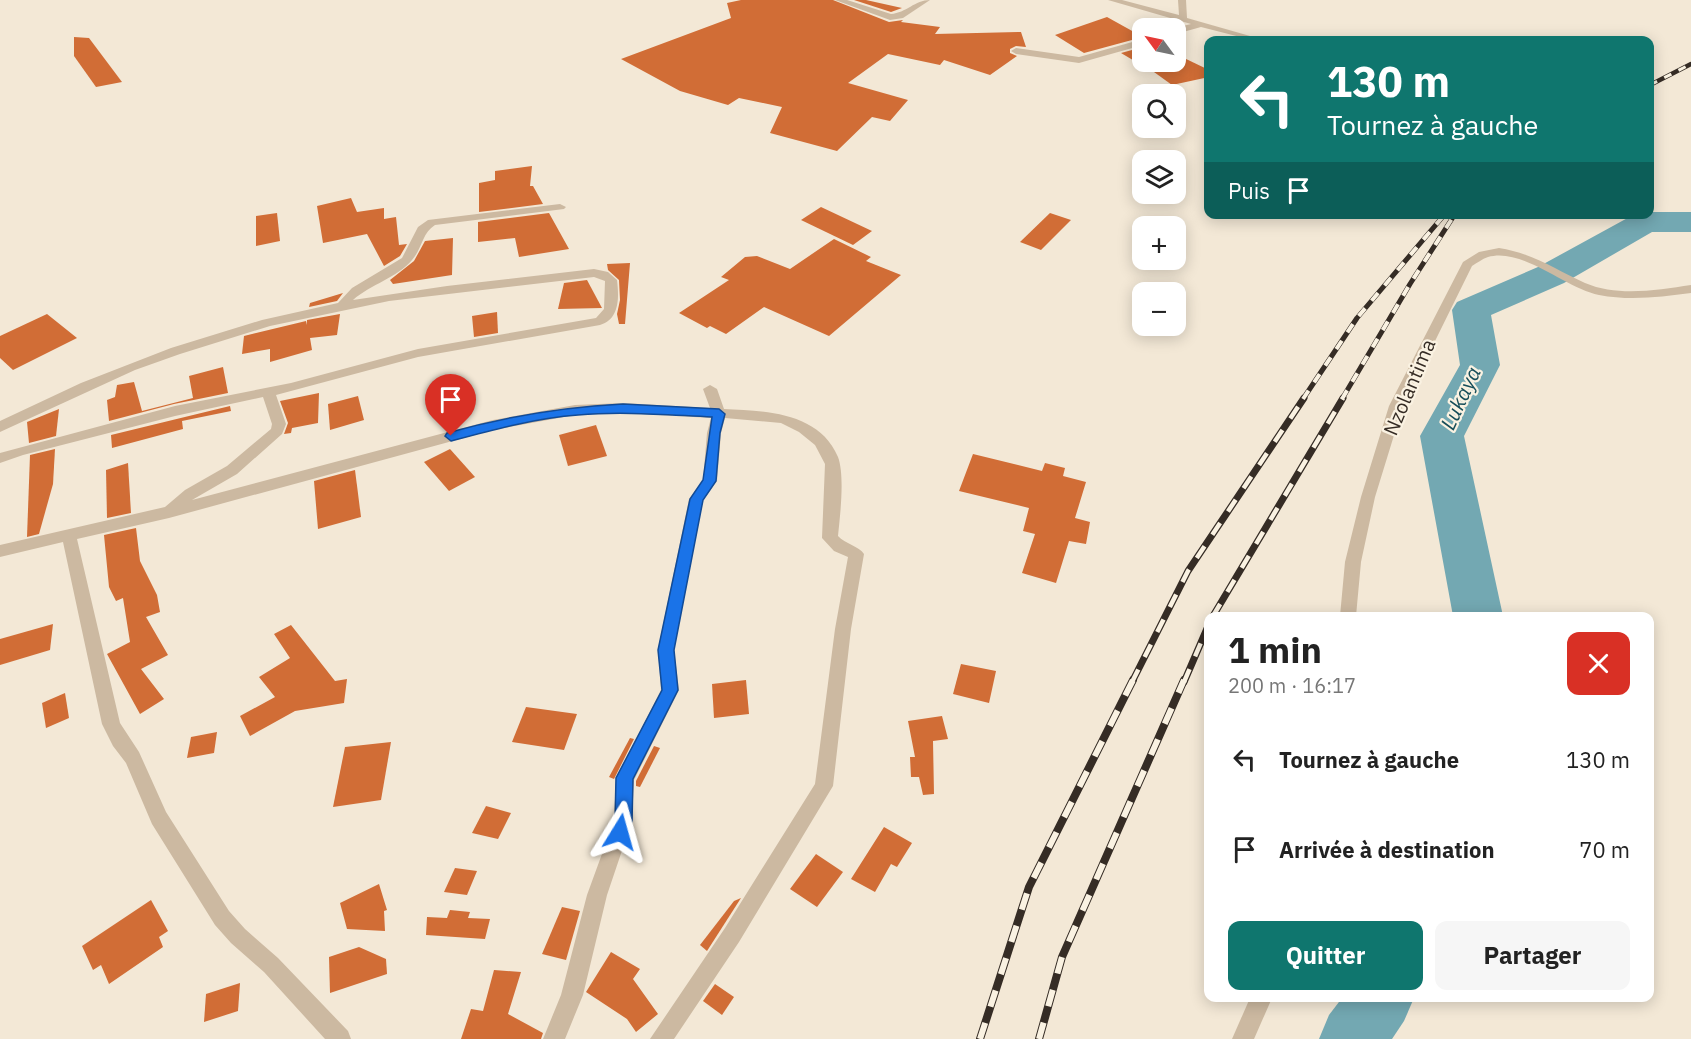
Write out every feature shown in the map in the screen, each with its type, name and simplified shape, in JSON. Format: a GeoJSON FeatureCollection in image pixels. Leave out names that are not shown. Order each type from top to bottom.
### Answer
{"type":"FeatureCollection","features":[{"type":"Feature","properties":{"kind":"street"},"geometry":{"type":"LineString","coordinates":[[839,0],[890,17],[900,16],[926,0]]}},
{"type":"Feature","properties":{"kind":"street"},"geometry":{"type":"LineString","coordinates":[[1112,0],[1182,18],[1182,0]]}},
{"type":"Feature","properties":{"kind":"street"},"geometry":{"type":"LineString","coordinates":[[1186,19],[1245,36]]}},
{"type":"Feature","properties":{"kind":"street"},"geometry":{"type":"LineString","coordinates":[[1186,28],[1200,24]]}},
{"type":"Feature","properties":{"kind":"street"},"geometry":{"type":"LineString","coordinates":[[1016,51],[1079,60],[1132,45]]}},
{"type":"Feature","properties":{"kind":"street"},"geometry":{"type":"LineString","coordinates":[[342,306],[355,290],[401,264],[409,257],[419,232],[432,222],[560,207]]}},
{"type":"Feature","properties":{"kind":"street","name":"Nzolantima"},"geometry":{"type":"LineString","coordinates":[[1348,612],[1351,574],[1368,497],[1396,406],[1467,264],[1476,256],[1492,250],[1510,251],[1587,289],[1612,293],[1655,293],[1691,289]]}},
{"type":"Feature","properties":{"kind":"street"},"geometry":{"type":"LineString","coordinates":[[0,427],[81,388],[151,360],[234,333],[342,306],[417,294],[594,273],[608,277],[612,288],[612,307],[607,316],[600,321],[418,353],[268,392],[175,411],[19,451],[0,458]]}},
{"type":"Feature","properties":{"kind":"street"},"geometry":{"type":"LineString","coordinates":[[554,1039],[572,995],[597,895],[623,821],[625,778],[670,690],[666,650],[696,499],[710,481],[714,433],[719,414],[710,389]]}},
{"type":"Feature","properties":{"kind":"street"},"geometry":{"type":"LineString","coordinates":[[169,512],[190,494],[232,470],[277,431],[279,424],[268,392]]}},
{"type":"Feature","properties":{"kind":"street"},"geometry":{"type":"LineString","coordinates":[[0,551],[169,512],[493,425],[531,417],[623,408],[771,416],[812,432],[832,459],[830,538],[839,547],[856,554],[843,629],[824,786],[732,935],[662,1039]]}},
{"type":"Feature","properties":{"kind":"street"},"geometry":{"type":"LineString","coordinates":[[69,535],[111,724],[119,740],[133,758],[159,818],[222,918],[238,936],[271,965],[340,1039]]}},
{"type":"Feature","properties":{"kind":"street"},"geometry":{"type":"LineString","coordinates":[[1243,1039],[1259,1002]]}},
{"type":"Feature","properties":{"kind":"building"},"geometry":{"type":"Polygon","coordinates":[[[741,0],[833,0],[889,22],[903,20],[901,22],[940,27],[935,34],[1021,32],[1026,47],[1016,46],[1010,49],[1010,53],[1017,56],[990,75],[944,60],[940,65],[888,54],[848,83],[908,100],[890,121],[872,117],[837,151],[770,133],[782,107],[739,98],[728,105],[680,91],[621,59],[731,18],[727,3],[741,0]]]}},
{"type":"Feature","properties":{"kind":"building"},"geometry":{"type":"Polygon","coordinates":[[[854,0],[866,0],[902,8],[891,12],[854,0]]]}},
{"type":"Feature","properties":{"kind":"building"},"geometry":{"type":"Polygon","coordinates":[[[1107,17],[1132,31],[1132,40],[1084,53],[1055,35],[1107,17]]]}},
{"type":"Feature","properties":{"kind":"building"},"geometry":{"type":"Polygon","coordinates":[[[74,37],[89,38],[122,82],[96,87],[74,56],[74,37]]]}},
{"type":"Feature","properties":{"kind":"building"},"geometry":{"type":"Polygon","coordinates":[[[1132,50],[1132,60],[1121,53],[1132,50]]]}},
{"type":"Feature","properties":{"kind":"building"},"geometry":{"type":"Polygon","coordinates":[[[1186,59],[1204,68],[1204,78],[1171,84],[1154,72],[1186,72],[1186,59]]]}},
{"type":"Feature","properties":{"kind":"building"},"geometry":{"type":"Polygon","coordinates":[[[532,166],[530,186],[533,186],[543,204],[479,212],[479,183],[495,180],[495,171],[532,166]]]}},
{"type":"Feature","properties":{"kind":"building"},"geometry":{"type":"Polygon","coordinates":[[[351,198],[357,212],[384,208],[384,219],[396,217],[399,245],[407,244],[400,256],[384,266],[367,234],[323,243],[317,206],[351,198]]]}},
{"type":"Feature","properties":{"kind":"building"},"geometry":{"type":"Polygon","coordinates":[[[821,207],[872,231],[853,245],[801,220],[821,207]]]}},
{"type":"Feature","properties":{"kind":"building"},"geometry":{"type":"Polygon","coordinates":[[[277,213],[280,241],[256,246],[256,216],[277,213]]]}},
{"type":"Feature","properties":{"kind":"building"},"geometry":{"type":"Polygon","coordinates":[[[549,213],[569,249],[519,257],[515,238],[478,242],[478,222],[549,213]]]}},
{"type":"Feature","properties":{"kind":"building"},"geometry":{"type":"Polygon","coordinates":[[[1050,213],[1071,220],[1041,250],[1020,242],[1050,213]]]}},
{"type":"Feature","properties":{"kind":"building"},"geometry":{"type":"Polygon","coordinates":[[[453,238],[452,275],[393,284],[390,280],[414,261],[425,241],[453,238]]]}},
{"type":"Feature","properties":{"kind":"building"},"geometry":{"type":"Polygon","coordinates":[[[834,239],[871,257],[866,261],[901,275],[829,336],[764,307],[726,334],[710,326],[707,328],[679,313],[729,280],[721,277],[745,257],[757,256],[790,269],[834,239]]]}},
{"type":"Feature","properties":{"kind":"building"},"geometry":{"type":"Polygon","coordinates":[[[630,263],[625,324],[619,324],[617,314],[620,300],[619,280],[608,270],[607,264],[630,263]]]}},
{"type":"Feature","properties":{"kind":"building"},"geometry":{"type":"Polygon","coordinates":[[[587,280],[602,308],[558,309],[564,283],[587,280]]]}},
{"type":"Feature","properties":{"kind":"building"},"geometry":{"type":"Polygon","coordinates":[[[343,293],[337,301],[309,307],[310,303],[343,293]]]}},
{"type":"Feature","properties":{"kind":"building"},"geometry":{"type":"Polygon","coordinates":[[[497,312],[498,333],[474,337],[472,316],[497,312]]]}},
{"type":"Feature","properties":{"kind":"building"},"geometry":{"type":"Polygon","coordinates":[[[47,314],[77,338],[13,370],[0,358],[0,336],[47,314]]]}},
{"type":"Feature","properties":{"kind":"building"},"geometry":{"type":"Polygon","coordinates":[[[340,314],[337,335],[310,338],[312,350],[270,362],[270,349],[242,354],[244,336],[306,321],[307,325],[307,320],[340,314]]]}},
{"type":"Feature","properties":{"kind":"building"},"geometry":{"type":"Polygon","coordinates":[[[223,367],[228,393],[109,421],[107,400],[115,397],[117,385],[134,382],[142,411],[193,398],[189,376],[223,367]]]}},
{"type":"Feature","properties":{"kind":"building"},"geometry":{"type":"Polygon","coordinates":[[[319,393],[318,423],[292,428],[291,433],[284,434],[288,423],[280,401],[319,393]]]}},
{"type":"Feature","properties":{"kind":"building"},"geometry":{"type":"Polygon","coordinates":[[[358,396],[364,420],[330,430],[328,404],[358,396]]]}},
{"type":"Feature","properties":{"kind":"building"},"geometry":{"type":"Polygon","coordinates":[[[230,406],[231,411],[182,421],[183,429],[112,448],[111,435],[230,406]]]}},
{"type":"Feature","properties":{"kind":"building"},"geometry":{"type":"Polygon","coordinates":[[[59,409],[56,436],[29,443],[27,422],[59,409]]]}},
{"type":"Feature","properties":{"kind":"building"},"geometry":{"type":"Polygon","coordinates":[[[596,425],[607,456],[568,466],[559,435],[596,425]]]}},
{"type":"Feature","properties":{"kind":"building"},"geometry":{"type":"Polygon","coordinates":[[[55,449],[53,484],[39,534],[27,537],[30,455],[55,449]]]}},
{"type":"Feature","properties":{"kind":"building"},"geometry":{"type":"Polygon","coordinates":[[[450,449],[475,477],[449,491],[424,462],[450,449]]]}},
{"type":"Feature","properties":{"kind":"building"},"geometry":{"type":"Polygon","coordinates":[[[973,454],[1042,471],[1045,463],[1065,468],[1063,476],[1086,482],[1075,518],[1090,522],[1086,544],[1069,541],[1056,583],[1022,573],[1035,534],[1023,531],[1029,508],[959,491],[973,454]]]}},
{"type":"Feature","properties":{"kind":"building"},"geometry":{"type":"Polygon","coordinates":[[[128,463],[131,513],[107,518],[106,470],[128,463]]]}},
{"type":"Feature","properties":{"kind":"building"},"geometry":{"type":"Polygon","coordinates":[[[355,470],[361,517],[318,529],[314,481],[355,470]]]}},
{"type":"Feature","properties":{"kind":"building"},"geometry":{"type":"Polygon","coordinates":[[[136,528],[140,561],[157,595],[160,612],[146,617],[168,655],[141,669],[164,699],[140,714],[107,654],[130,642],[123,598],[116,601],[109,587],[104,535],[136,528]]]}},
{"type":"Feature","properties":{"kind":"building"},"geometry":{"type":"Polygon","coordinates":[[[53,624],[50,650],[0,665],[0,639],[53,624]]]}},
{"type":"Feature","properties":{"kind":"building"},"geometry":{"type":"Polygon","coordinates":[[[291,625],[335,681],[347,679],[344,703],[295,711],[250,736],[240,716],[275,697],[259,677],[290,658],[274,634],[291,625]]]}},
{"type":"Feature","properties":{"kind":"building"},"geometry":{"type":"Polygon","coordinates":[[[961,664],[996,671],[989,703],[953,694],[961,664]]]}},
{"type":"Feature","properties":{"kind":"building"},"geometry":{"type":"Polygon","coordinates":[[[746,680],[749,714],[714,718],[712,684],[746,680]]]}},
{"type":"Feature","properties":{"kind":"building"},"geometry":{"type":"Polygon","coordinates":[[[65,693],[69,718],[46,728],[42,703],[65,693]]]}},
{"type":"Feature","properties":{"kind":"building"},"geometry":{"type":"Polygon","coordinates":[[[526,707],[577,714],[564,750],[512,742],[526,707]]]}},
{"type":"Feature","properties":{"kind":"building"},"geometry":{"type":"Polygon","coordinates":[[[942,716],[948,739],[933,741],[934,794],[923,795],[919,777],[911,777],[910,757],[915,757],[908,721],[942,716]]]}},
{"type":"Feature","properties":{"kind":"building"},"geometry":{"type":"Polygon","coordinates":[[[217,732],[214,753],[187,758],[191,737],[217,732]]]}},
{"type":"Feature","properties":{"kind":"building"},"geometry":{"type":"Polygon","coordinates":[[[630,738],[634,739],[614,779],[609,777],[630,738]]]}},
{"type":"Feature","properties":{"kind":"building"},"geometry":{"type":"Polygon","coordinates":[[[391,742],[381,800],[333,807],[345,747],[391,742]]]}},
{"type":"Feature","properties":{"kind":"building"},"geometry":{"type":"Polygon","coordinates":[[[654,746],[660,748],[640,787],[636,786],[636,781],[654,746]]]}},
{"type":"Feature","properties":{"kind":"building"},"geometry":{"type":"Polygon","coordinates":[[[486,806],[511,813],[498,839],[472,833],[486,806]]]}},
{"type":"Feature","properties":{"kind":"building"},"geometry":{"type":"Polygon","coordinates":[[[884,827],[912,843],[897,867],[891,864],[875,892],[851,879],[884,827]]]}},
{"type":"Feature","properties":{"kind":"building"},"geometry":{"type":"Polygon","coordinates":[[[816,854],[843,872],[817,907],[790,889],[816,854]]]}},
{"type":"Feature","properties":{"kind":"building"},"geometry":{"type":"Polygon","coordinates":[[[455,868],[477,871],[467,895],[444,892],[455,868]]]}},
{"type":"Feature","properties":{"kind":"building"},"geometry":{"type":"Polygon","coordinates":[[[379,884],[387,910],[384,911],[385,931],[347,929],[340,903],[379,884]]]}},
{"type":"Feature","properties":{"kind":"building"},"geometry":{"type":"Polygon","coordinates":[[[741,898],[707,951],[700,945],[734,901],[741,898]]]}},
{"type":"Feature","properties":{"kind":"building"},"geometry":{"type":"Polygon","coordinates":[[[151,900],[168,931],[159,937],[163,947],[109,984],[101,965],[93,970],[82,946],[151,900]]]}},
{"type":"Feature","properties":{"kind":"building"},"geometry":{"type":"Polygon","coordinates":[[[562,907],[580,911],[566,960],[542,954],[562,907]]]}},
{"type":"Feature","properties":{"kind":"building"},"geometry":{"type":"Polygon","coordinates":[[[450,910],[470,912],[468,918],[490,919],[485,939],[426,935],[427,917],[447,918],[450,910]]]}},
{"type":"Feature","properties":{"kind":"building"},"geometry":{"type":"Polygon","coordinates":[[[359,947],[386,959],[387,974],[330,993],[329,957],[359,947]]]}},
{"type":"Feature","properties":{"kind":"building"},"geometry":{"type":"Polygon","coordinates":[[[611,952],[640,969],[633,979],[658,1014],[636,1032],[627,1019],[586,992],[611,952]]]}},
{"type":"Feature","properties":{"kind":"building"},"geometry":{"type":"Polygon","coordinates":[[[494,970],[521,972],[508,1014],[543,1033],[541,1039],[461,1039],[471,1009],[483,1011],[494,970]]]}},
{"type":"Feature","properties":{"kind":"building"},"geometry":{"type":"Polygon","coordinates":[[[240,983],[238,1011],[204,1022],[206,994],[240,983]]]}},
{"type":"Feature","properties":{"kind":"building"},"geometry":{"type":"Polygon","coordinates":[[[715,984],[734,997],[722,1015],[703,1001],[715,984]]]}},
{"type":"Feature","properties":{"kind":"waterway","name":"Lukaya"},"geometry":{"type":"LineString","coordinates":[[1477,612],[1442,436],[1480,365],[1471,310],[1551,275],[1645,222],[1691,222]]}},
{"type":"Feature","properties":{"kind":"waterway","name":"Lukaya"},"geometry":{"type":"LineString","coordinates":[[1353,1039],[1378,1002]]}},
{"type":"Feature","properties":{"kind":"railway"},"geometry":{"type":"LineString","coordinates":[[1654,83],[1691,64]]}},
{"type":"Feature","properties":{"kind":"railway"},"geometry":{"type":"LineString","coordinates":[[1303,399],[1357,318],[1441,219]]}},
{"type":"Feature","properties":{"kind":"railway"},"geometry":{"type":"LineString","coordinates":[[1342,399],[1410,284],[1452,219]]}},
{"type":"Feature","properties":{"kind":"railway"},"geometry":{"type":"LineString","coordinates":[[1132,682],[1188,571],[1304,398]]}},
{"type":"Feature","properties":{"kind":"railway"},"geometry":{"type":"LineString","coordinates":[[1215,612],[1343,398]]}},
{"type":"Feature","properties":{"kind":"railway"},"geometry":{"type":"LineString","coordinates":[[1184,682],[1204,636]]}},
{"type":"Feature","properties":{"kind":"railway"},"geometry":{"type":"LineString","coordinates":[[980,1039],[1029,887],[1133,680]]}},
{"type":"Feature","properties":{"kind":"railway"},"geometry":{"type":"LineString","coordinates":[[1039,1039],[1062,957],[1184,680]]}},
{"type":"Feature","properties":{"kind":"route"},"geometry":{"type":"LineString","coordinates":[[451,436],[531,417],[575,411],[623,408],[719,414],[714,433],[710,481],[696,499],[666,650],[670,690],[625,778],[623,821],[620,832]]}}]}
